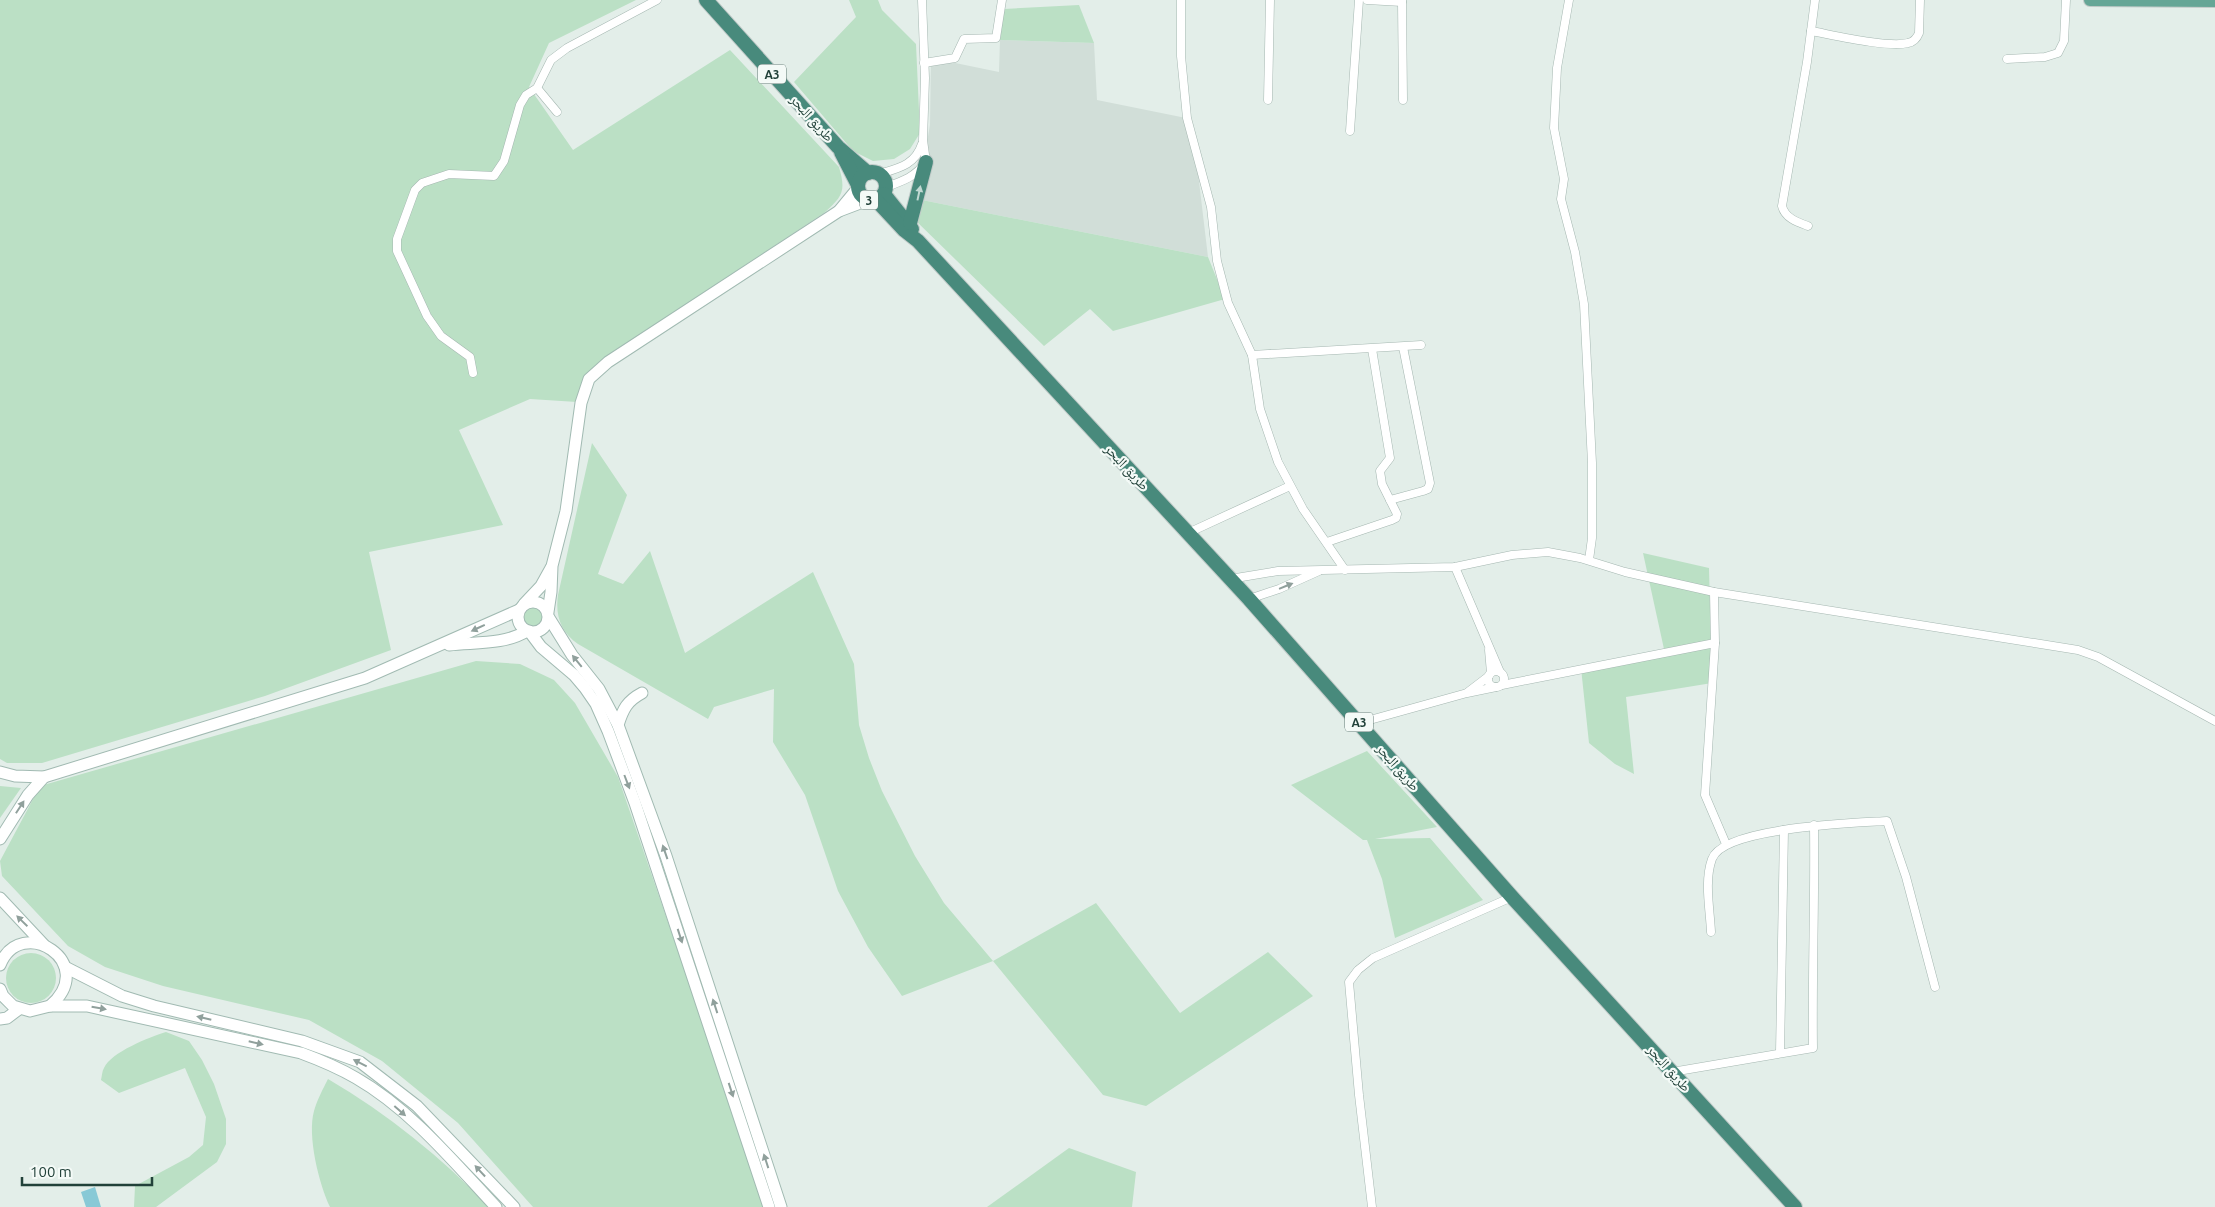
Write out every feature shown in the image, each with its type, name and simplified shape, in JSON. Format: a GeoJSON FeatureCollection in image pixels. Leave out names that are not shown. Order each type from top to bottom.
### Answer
{"type":"FeatureCollection","features":[{"type":"Feature","properties":{"kind":"highway","name":"طريق البحر"},"geometry":{"type":"LineString","coordinates":[[706,0],[838,147],[874,173]]}},
{"type":"Feature","properties":{"kind":"highway","name":"طريق البحر"},"geometry":{"type":"LineString","coordinates":[[838,147],[858,186]]}},
{"type":"Feature","properties":{"kind":"highway"},"geometry":{"type":"LineString","coordinates":[[910,224],[926,162]]}},
{"type":"Feature","properties":{"kind":"highway","name":"3"},"geometry":{"type":"LineString","coordinates":[[874,173],[886,182],[879,195],[863,197],[858,186],[859,180],[874,173]]}},
{"type":"Feature","properties":{"kind":"highway","name":"طريق البحر"},"geometry":{"type":"LineString","coordinates":[[879,195],[910,224],[918,240]]}},
{"type":"Feature","properties":{"kind":"highway","name":"طريق البحر"},"geometry":{"type":"LineString","coordinates":[[879,195],[892,219],[918,240],[1249,599],[1512,897],[1795,1207]]}},
{"type":"Feature","properties":{"kind":"main road"},"geometry":{"type":"LineString","coordinates":[[2090,0],[2215,1]]}},
{"type":"Feature","properties":{"kind":"main road"},"geometry":{"type":"LineString","coordinates":[[839,210],[858,186]]}},
{"type":"Feature","properties":{"kind":"main road"},"geometry":{"type":"LineString","coordinates":[[437,647],[505,641],[528,631],[534,632],[544,628],[552,592],[552,566],[566,511],[581,403],[590,379],[608,362],[839,210],[879,195]]}},
{"type":"Feature","properties":{"kind":"main road"},"geometry":{"type":"LineString","coordinates":[[552,566],[541,586],[522,607],[518,620],[541,647],[585,688],[596,704],[625,758],[666,856],[781,1207]]}},
{"type":"Feature","properties":{"kind":"main road"},"geometry":{"type":"LineString","coordinates":[[0,772],[15,776],[44,777],[365,678],[437,647],[531,602],[538,602],[572,654],[599,689],[618,725],[625,758],[651,848],[769,1207]]}},
{"type":"Feature","properties":{"kind":"main road"},"geometry":{"type":"LineString","coordinates":[[618,725],[629,700],[642,693]]}},
{"type":"Feature","properties":{"kind":"main road"},"geometry":{"type":"LineString","coordinates":[[0,840],[28,795],[44,777]]}},
{"type":"Feature","properties":{"kind":"main road"},"geometry":{"type":"LineString","coordinates":[[0,898],[44,944],[57,954],[65,967],[67,978],[64,989],[59,999],[50,1006]]}},
{"type":"Feature","properties":{"kind":"main road"},"geometry":{"type":"LineString","coordinates":[[0,966],[8,953],[18,945],[44,944]]}},
{"type":"Feature","properties":{"kind":"main road"},"geometry":{"type":"LineString","coordinates":[[65,967],[102,988],[138,1001],[302,1041],[360,1062],[417,1106],[514,1207]]}},
{"type":"Feature","properties":{"kind":"main road"},"geometry":{"type":"LineString","coordinates":[[1,994],[19,1009],[30,1011],[70,1004],[113,1010],[158,1023],[301,1053],[333,1066],[357,1078],[393,1105],[496,1207]]}},
{"type":"Feature","properties":{"kind":"main road"},"geometry":{"type":"LineString","coordinates":[[0,1019],[7,1018],[19,1009]]}},
{"type":"Feature","properties":{"kind":"street"},"geometry":{"type":"LineString","coordinates":[[472,373],[470,357],[441,336],[427,316],[396,251],[397,239],[415,190],[422,183],[449,174],[494,176],[504,161],[520,105],[526,95],[537,88],[550,60],[566,48],[657,0]]}},
{"type":"Feature","properties":{"kind":"street"},"geometry":{"type":"LineString","coordinates":[[879,195],[919,172],[926,162],[922,0]]}},
{"type":"Feature","properties":{"kind":"street"},"geometry":{"type":"LineString","coordinates":[[924,63],[954,58],[964,39],[996,38],[1002,0]]}},
{"type":"Feature","properties":{"kind":"street"},"geometry":{"type":"LineString","coordinates":[[1182,0],[1181,56],[1187,118],[1211,207],[1217,261],[1226,295],[1252,355],[1260,408],[1271,445],[1290,486],[1345,570]]}},
{"type":"Feature","properties":{"kind":"street"},"geometry":{"type":"LineString","coordinates":[[1268,100],[1270,0]]}},
{"type":"Feature","properties":{"kind":"street"},"geometry":{"type":"LineString","coordinates":[[1350,131],[1359,0]]}},
{"type":"Feature","properties":{"kind":"street"},"geometry":{"type":"LineString","coordinates":[[1367,0],[1402,1],[1403,100]]}},
{"type":"Feature","properties":{"kind":"street"},"geometry":{"type":"LineString","coordinates":[[1569,0],[1557,68],[1554,128],[1564,179],[1560,199],[1575,252],[1584,304],[1592,464],[1592,530],[1589,560]]}},
{"type":"Feature","properties":{"kind":"street"},"geometry":{"type":"LineString","coordinates":[[1808,226],[1793,220],[1783,212],[1782,206],[1816,0]]}},
{"type":"Feature","properties":{"kind":"street"},"geometry":{"type":"LineString","coordinates":[[1811,31],[1856,39],[1908,43],[1917,38],[1919,33],[1920,0]]}},
{"type":"Feature","properties":{"kind":"street"},"geometry":{"type":"LineString","coordinates":[[2007,59],[2045,57],[2058,53],[2064,42],[2066,0]]}},
{"type":"Feature","properties":{"kind":"street"},"geometry":{"type":"LineString","coordinates":[[537,88],[557,112]]}},
{"type":"Feature","properties":{"kind":"street"},"geometry":{"type":"LineString","coordinates":[[874,173],[905,166],[913,161],[919,153],[924,140]]}},
{"type":"Feature","properties":{"kind":"street"},"geometry":{"type":"LineString","coordinates":[[1252,355],[1421,345]]}},
{"type":"Feature","properties":{"kind":"street"},"geometry":{"type":"LineString","coordinates":[[1390,500],[1423,492],[1428,489],[1430,483],[1403,346]]}},
{"type":"Feature","properties":{"kind":"street"},"geometry":{"type":"LineString","coordinates":[[1327,542],[1396,518],[1397,514],[1382,484],[1380,471],[1390,458],[1372,349]]}},
{"type":"Feature","properties":{"kind":"street"},"geometry":{"type":"LineString","coordinates":[[1188,533],[1290,486]]}},
{"type":"Feature","properties":{"kind":"street"},"geometry":{"type":"LineString","coordinates":[[1230,579],[1278,570],[1456,567],[1534,552],[1562,554],[1589,560],[1625,572],[1714,592],[2078,650],[2098,657],[2215,722]]}},
{"type":"Feature","properties":{"kind":"street"},"geometry":{"type":"LineString","coordinates":[[1456,567],[1489,650],[1504,680],[1499,686]]}},
{"type":"Feature","properties":{"kind":"street"},"geometry":{"type":"LineString","coordinates":[[1249,599],[1293,583],[1322,569]]}},
{"type":"Feature","properties":{"kind":"street"},"geometry":{"type":"LineString","coordinates":[[1714,592],[1715,643],[1705,795],[1726,844]]}},
{"type":"Feature","properties":{"kind":"street"},"geometry":{"type":"LineString","coordinates":[[1360,723],[1467,693],[1715,643]]}},
{"type":"Feature","properties":{"kind":"street"},"geometry":{"type":"LineString","coordinates":[[1489,650],[1490,684],[1499,686]]}},
{"type":"Feature","properties":{"kind":"street"},"geometry":{"type":"LineString","coordinates":[[1467,693],[1490,674],[1501,673],[1528,680]]}},
{"type":"Feature","properties":{"kind":"street"},"geometry":{"type":"LineString","coordinates":[[1711,932],[1709,874],[1712,857],[1726,844],[1784,830],[1886,821],[1906,877],[1935,988]]}},
{"type":"Feature","properties":{"kind":"street"},"geometry":{"type":"LineString","coordinates":[[1672,1072],[1813,1048],[1812,963],[1816,899],[1814,826]]}},
{"type":"Feature","properties":{"kind":"street"},"geometry":{"type":"LineString","coordinates":[[1780,1053],[1784,830]]}},
{"type":"Feature","properties":{"kind":"street"},"geometry":{"type":"LineString","coordinates":[[1372,1207],[1358,1095],[1349,982],[1358,970],[1374,958],[1512,897]]}},
{"type":"Feature","properties":{"kind":"shaded area"},"geometry":{"type":"Polygon","coordinates":[[[1000,40],[1094,43],[1097,100],[1186,118],[1193,131],[1208,257],[917,199],[930,125],[931,58],[999,72],[1000,40]]]}},
{"type":"Feature","properties":{"kind":"green space"},"geometry":{"type":"Polygon","coordinates":[[[0,0],[636,0],[549,43],[529,87],[573,150],[730,50],[839,167],[842,182],[841,193],[824,213],[600,361],[583,378],[577,402],[530,399],[459,430],[503,525],[369,552],[391,650],[265,696],[42,763],[7,763],[0,759],[0,0]]]}},
{"type":"Feature","properties":{"kind":"green space"},"geometry":{"type":"Polygon","coordinates":[[[849,0],[878,0],[882,10],[916,44],[920,133],[910,149],[894,159],[873,161],[853,151],[794,82],[856,17],[849,0]]]}},
{"type":"Feature","properties":{"kind":"green space"},"geometry":{"type":"Polygon","coordinates":[[[1079,5],[1094,43],[1000,40],[1004,9],[1079,5]]]}},
{"type":"Feature","properties":{"kind":"green space"},"geometry":{"type":"Polygon","coordinates":[[[917,199],[1208,257],[1225,299],[1113,331],[1090,309],[1044,346],[913,218],[917,199]]]}},
{"type":"Feature","properties":{"kind":"green space"},"geometry":{"type":"Polygon","coordinates":[[[592,443],[627,495],[598,574],[623,584],[650,551],[685,653],[813,572],[854,664],[859,725],[882,791],[915,856],[944,903],[993,961],[902,996],[868,947],[838,891],[805,795],[773,742],[774,689],[714,707],[708,719],[578,644],[563,629],[557,610],[558,595],[592,443]]]}},
{"type":"Feature","properties":{"kind":"green space"},"geometry":{"type":"Polygon","coordinates":[[[1643,553],[1709,568],[1712,683],[1626,697],[1634,774],[1615,764],[1589,743],[1581,668],[1664,649],[1643,553]]]}},
{"type":"Feature","properties":{"kind":"green space"},"geometry":{"type":"Polygon","coordinates":[[[532,605],[540,608],[543,616],[540,624],[532,627],[524,624],[521,616],[524,608],[532,605]]]}},
{"type":"Feature","properties":{"kind":"green space"},"geometry":{"type":"Polygon","coordinates":[[[476,661],[520,664],[554,680],[575,703],[618,777],[766,1207],[533,1207],[458,1123],[382,1061],[309,1020],[163,986],[105,967],[68,946],[2,876],[0,861],[40,786],[476,661]]]}},
{"type":"Feature","properties":{"kind":"green space"},"geometry":{"type":"Polygon","coordinates":[[[1367,751],[1437,827],[1375,839],[1430,838],[1483,900],[1395,938],[1382,879],[1367,840],[1363,840],[1291,785],[1367,751]]]}},
{"type":"Feature","properties":{"kind":"green space"},"geometry":{"type":"Polygon","coordinates":[[[0,786],[21,788],[0,818],[0,786]]]}},
{"type":"Feature","properties":{"kind":"green space"},"geometry":{"type":"Polygon","coordinates":[[[1096,903],[1180,1013],[1268,952],[1313,996],[1146,1106],[1103,1095],[993,961],[1096,903]]]}},
{"type":"Feature","properties":{"kind":"green space"},"geometry":{"type":"Polygon","coordinates":[[[26,953],[36,953],[49,960],[56,973],[56,983],[49,996],[36,1003],[26,1003],[17,999],[10,992],[6,983],[6,973],[10,964],[17,957],[26,953]]]}},
{"type":"Feature","properties":{"kind":"green space"},"geometry":{"type":"Polygon","coordinates":[[[166,1032],[189,1041],[202,1060],[214,1084],[226,1119],[226,1144],[217,1162],[156,1207],[134,1207],[135,1186],[189,1157],[203,1145],[206,1117],[185,1068],[119,1093],[101,1080],[104,1068],[114,1056],[151,1037],[166,1032]]]}},
{"type":"Feature","properties":{"kind":"green space"},"geometry":{"type":"Polygon","coordinates":[[[328,1079],[372,1107],[413,1137],[489,1207],[330,1207],[318,1173],[312,1133],[314,1111],[328,1079]]]}},
{"type":"Feature","properties":{"kind":"green space"},"geometry":{"type":"Polygon","coordinates":[[[1069,1148],[1136,1172],[1132,1207],[987,1207],[1069,1148]]]}},
{"type":"Feature","properties":{"kind":"water"},"geometry":{"type":"Polygon","coordinates":[[[95,1187],[101,1207],[86,1207],[81,1192],[95,1187]]]}}]}
